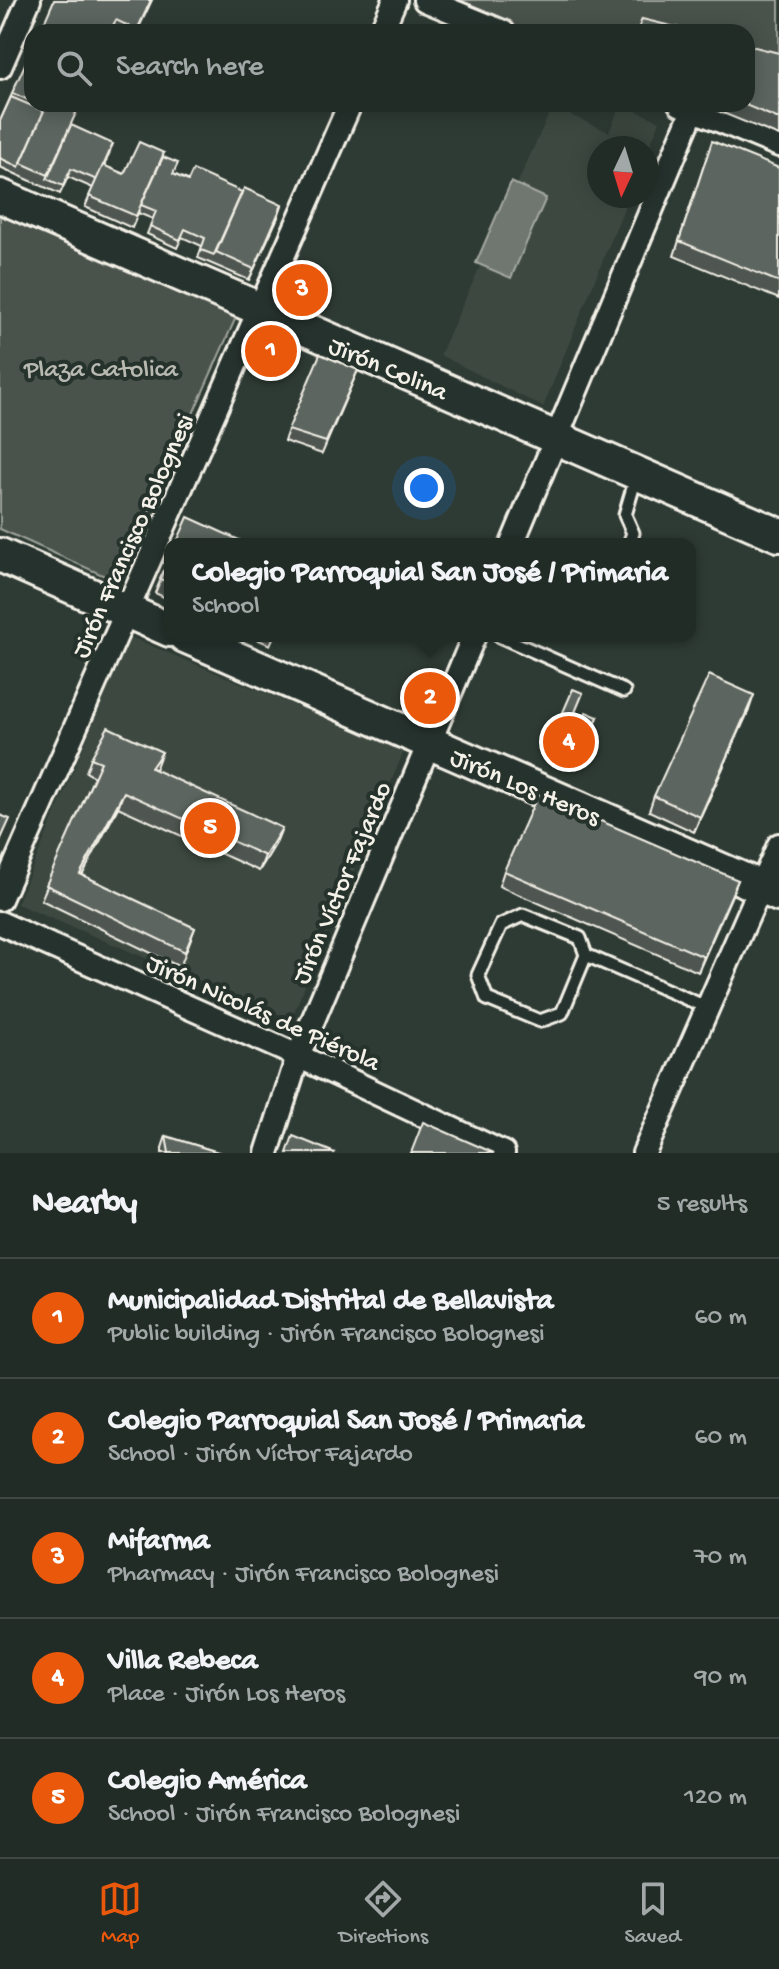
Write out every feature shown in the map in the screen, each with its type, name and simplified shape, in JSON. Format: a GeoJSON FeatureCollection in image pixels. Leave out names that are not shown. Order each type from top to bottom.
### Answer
{"type":"FeatureCollection","features":[{"type":"Feature","properties":{"kind":"street"},"geometry":{"type":"LineString","coordinates":[[0,67],[29,0]]}},
{"type":"Feature","properties":{"kind":"street"},"geometry":{"type":"LineString","coordinates":[[384,24],[395,0]]}},
{"type":"Feature","properties":{"kind":"street"},"geometry":{"type":"LineString","coordinates":[[425,0],[484,24]]}},
{"type":"Feature","properties":{"kind":"street","name":"Jirón Francisco Bolognesi"},"geometry":{"type":"LineString","coordinates":[[0,899],[129,612],[347,112]]}},
{"type":"Feature","properties":{"kind":"street"},"geometry":{"type":"LineString","coordinates":[[514,538],[684,112]]}},
{"type":"Feature","properties":{"kind":"street"},"geometry":{"type":"LineString","coordinates":[[698,112],[779,145]]}},
{"type":"Feature","properties":{"kind":"street","name":"Jirón Colina"},"geometry":{"type":"LineString","coordinates":[[0,196],[779,535]]}},
{"type":"Feature","properties":{"kind":"street"},"geometry":{"type":"LineString","coordinates":[[0,555],[164,627]]}},
{"type":"Feature","properties":{"kind":"street","name":"Jirón Los Heros"},"geometry":{"type":"LineString","coordinates":[[199,642],[770,891]]}},
{"type":"Feature","properties":{"kind":"street","name":"Jirón Víctor Fajardo"},"geometry":{"type":"LineString","coordinates":[[267,1153],[298,1056],[471,642]]}},
{"type":"Feature","properties":{"kind":"street"},"geometry":{"type":"LineString","coordinates":[[644,1153],[708,1008],[770,891],[779,845]]}},
{"type":"Feature","properties":{"kind":"street","name":"Jirón Nicolás de Piérola"},"geometry":{"type":"LineString","coordinates":[[0,923],[298,1056],[503,1153]]}},
{"type":"Feature","properties":{"kind":"lane"},"geometry":{"type":"LineString","coordinates":[[631,538],[633,533],[625,515],[637,474]]}},
{"type":"Feature","properties":{"kind":"lane"},"geometry":{"type":"LineString","coordinates":[[513,642],[624,691]]}},
{"type":"Feature","properties":{"kind":"lane"},"geometry":{"type":"LineString","coordinates":[[586,955],[562,1013],[540,1021],[487,999],[478,975],[501,925],[523,915],[580,938],[586,955],[708,1008]]}},
{"type":"Feature","properties":{"kind":"shaded area"},"geometry":{"type":"Polygon","coordinates":[[[550,112],[563,112],[609,132],[618,112],[639,112],[660,121],[654,136],[587,136],[587,208],[624,208],[543,407],[440,355],[550,112]]]}},
{"type":"Feature","properties":{"kind":"shaded area"},"geometry":{"type":"Polygon","coordinates":[[[511,182],[546,198],[511,278],[476,263],[511,182]]]}},
{"type":"Feature","properties":{"kind":"shaded area"},"geometry":{"type":"Polygon","coordinates":[[[130,637],[404,751],[291,1019],[17,904],[130,637]]]}},
{"type":"Feature","properties":{"kind":"green space"},"geometry":{"type":"Polygon","coordinates":[[[436,0],[779,0],[779,139],[754,112],[755,24],[495,24],[436,0]]]}},
{"type":"Feature","properties":{"kind":"green space","name":"Plaza Catolica"},"geometry":{"type":"Polygon","coordinates":[[[0,210],[237,315],[118,582],[0,529],[0,210]]]}},
{"type":"Feature","properties":{"kind":"building"},"geometry":{"type":"Polygon","coordinates":[[[54,0],[151,0],[140,24],[124,24],[116,20],[114,24],[44,24],[54,0]]]}},
{"type":"Feature","properties":{"kind":"building"},"geometry":{"type":"Polygon","coordinates":[[[642,19],[663,24],[640,24],[642,19]]]}},
{"type":"Feature","properties":{"kind":"building"},"geometry":{"type":"Polygon","coordinates":[[[755,47],[779,53],[779,119],[755,109],[755,47]]]}},
{"type":"Feature","properties":{"kind":"building"},"geometry":{"type":"Polygon","coordinates":[[[24,67],[24,98],[12,93],[24,67]]]}},
{"type":"Feature","properties":{"kind":"building"},"geometry":{"type":"Polygon","coordinates":[[[11,97],[24,103],[24,112],[44,112],[19,167],[0,158],[0,121],[11,97]]]}},
{"type":"Feature","properties":{"kind":"building"},"geometry":{"type":"Polygon","coordinates":[[[43,112],[76,112],[48,175],[21,163],[43,112]]]}},
{"type":"Feature","properties":{"kind":"building"},"geometry":{"type":"Polygon","coordinates":[[[71,125],[113,144],[97,180],[71,169],[63,186],[47,179],[71,125]]]}},
{"type":"Feature","properties":{"kind":"building"},"geometry":{"type":"Polygon","coordinates":[[[712,141],[779,168],[779,282],[679,241],[712,141]]]}},
{"type":"Feature","properties":{"kind":"building"},"geometry":{"type":"Polygon","coordinates":[[[139,142],[164,153],[136,216],[89,196],[103,165],[124,174],[139,142]]]}},
{"type":"Feature","properties":{"kind":"building"},"geometry":{"type":"Polygon","coordinates":[[[163,157],[178,163],[173,174],[188,181],[193,170],[242,192],[214,255],[201,250],[205,238],[185,229],[180,240],[150,226],[156,211],[141,205],[163,157]]]}},
{"type":"Feature","properties":{"kind":"building"},"geometry":{"type":"Polygon","coordinates":[[[244,188],[282,205],[254,269],[216,252],[244,188]]]}},
{"type":"Feature","properties":{"kind":"building"},"geometry":{"type":"Polygon","coordinates":[[[320,354],[358,370],[326,442],[288,430],[320,354]]]}},
{"type":"Feature","properties":{"kind":"building"},"geometry":{"type":"Polygon","coordinates":[[[188,517],[235,538],[179,538],[188,517]]]}},
{"type":"Feature","properties":{"kind":"building"},"geometry":{"type":"Polygon","coordinates":[[[709,675],[754,695],[700,817],[654,796],[709,675]]]}},
{"type":"Feature","properties":{"kind":"building"},"geometry":{"type":"Polygon","coordinates":[[[573,689],[583,693],[573,717],[583,721],[586,712],[598,717],[579,760],[548,747],[573,689]]]}},
{"type":"Feature","properties":{"kind":"building"},"geometry":{"type":"Polygon","coordinates":[[[108,727],[162,752],[151,768],[282,828],[265,856],[124,792],[80,874],[195,928],[185,952],[46,885],[101,762],[91,758],[108,727]]]}},
{"type":"Feature","properties":{"kind":"building"},"geometry":{"type":"Polygon","coordinates":[[[538,794],[738,880],[704,957],[504,871],[538,794]]]}},
{"type":"Feature","properties":{"kind":"building"},"geometry":{"type":"Polygon","coordinates":[[[0,815],[10,819],[0,841],[0,815]]]}},
{"type":"Feature","properties":{"kind":"building"},"geometry":{"type":"Polygon","coordinates":[[[423,1122],[494,1153],[411,1153],[423,1122]]]}},
{"type":"Feature","properties":{"kind":"building"},"geometry":{"type":"Polygon","coordinates":[[[166,1136],[221,1153],[169,1153],[166,1136]]]}},
{"type":"Feature","properties":{"kind":"building"},"geometry":{"type":"Polygon","coordinates":[[[293,1136],[335,1153],[287,1153],[293,1136]]]}},
{"type":"Feature","properties":{"kind":"place","name":"Mifarma"},"geometry":{"type":"Point","coordinates":[302,290]}},
{"type":"Feature","properties":{"kind":"place","name":"Municipalidad Distrital de Bellavista"},"geometry":{"type":"Point","coordinates":[271,351]}},
{"type":"Feature","properties":{"kind":"place","name":"Colegio Parroquial San José / Primaria"},"geometry":{"type":"Point","coordinates":[430,698]}},
{"type":"Feature","properties":{"kind":"place","name":"Villa Rebeca"},"geometry":{"type":"Point","coordinates":[569,742]}},
{"type":"Feature","properties":{"kind":"place","name":"Colegio América"},"geometry":{"type":"Point","coordinates":[210,828]}}]}
